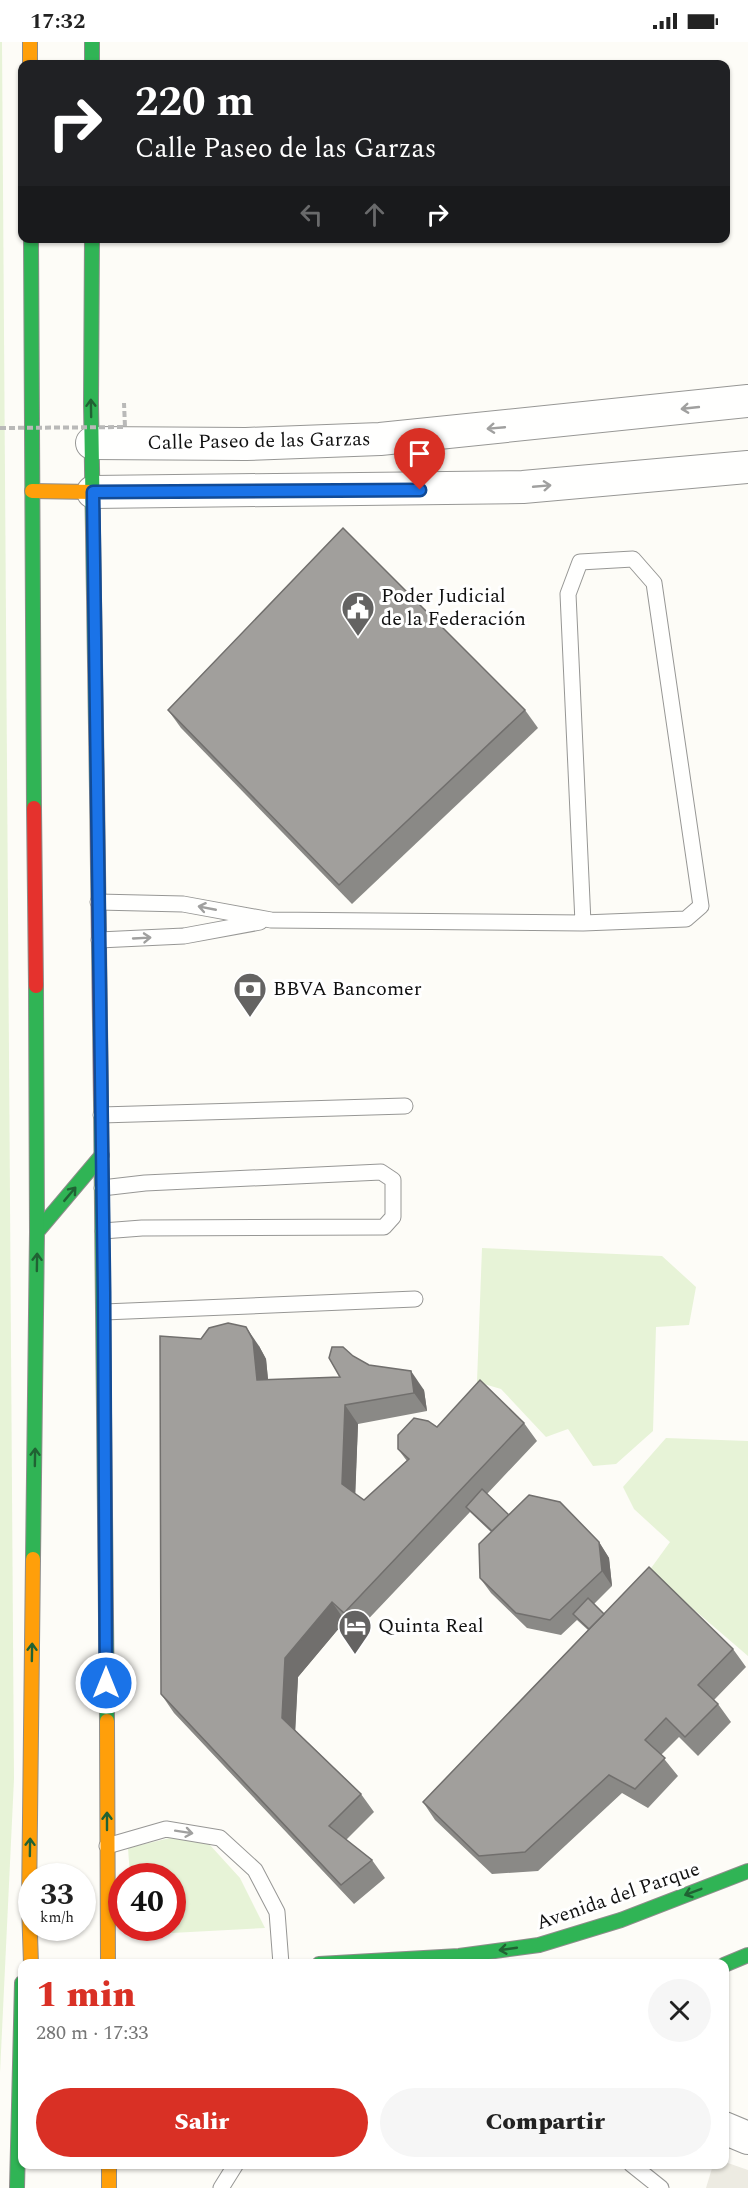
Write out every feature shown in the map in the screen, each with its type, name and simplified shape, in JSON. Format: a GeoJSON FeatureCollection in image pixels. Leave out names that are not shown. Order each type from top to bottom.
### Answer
{"type":"FeatureCollection","features":[{"type":"Feature","properties":{"kind":"street"},"geometry":{"type":"LineString","coordinates":[[30,42],[30,60]]}},
{"type":"Feature","properties":{"kind":"street"},"geometry":{"type":"LineString","coordinates":[[92,42],[92,60]]}},
{"type":"Feature","properties":{"kind":"street"},"geometry":{"type":"LineString","coordinates":[[29,1863],[37,1232],[31,243]]}},
{"type":"Feature","properties":{"kind":"street"},"geometry":{"type":"LineString","coordinates":[[92,243],[92,443],[104,1312],[108,1959]]}},
{"type":"Feature","properties":{"kind":"street","name":"Calle Paseo de las Garzas"},"geometry":{"type":"LineString","coordinates":[[92,443],[246,444],[380,439],[748,401]]}},
{"type":"Feature","properties":{"kind":"street"},"geometry":{"type":"LineString","coordinates":[[32,491],[512,488],[748,467]]}},
{"type":"Feature","properties":{"kind":"street"},"geometry":{"type":"LineString","coordinates":[[37,1232],[102,1155]]}},
{"type":"Feature","properties":{"kind":"street","name":"Avenida del Parque"},"geometry":{"type":"LineString","coordinates":[[406,1959],[459,1956],[539,1945],[621,1920],[748,1871]]}},
{"type":"Feature","properties":{"kind":"street"},"geometry":{"type":"LineString","coordinates":[[24,1959],[26,1941]]}},
{"type":"Feature","properties":{"kind":"street"},"geometry":{"type":"LineString","coordinates":[[30,1941],[31,1959]]}},
{"type":"Feature","properties":{"kind":"street"},"geometry":{"type":"LineString","coordinates":[[729,1963],[748,1955]]}},
{"type":"Feature","properties":{"kind":"street"},"geometry":{"type":"LineString","coordinates":[[729,2130],[748,2138]]}},
{"type":"Feature","properties":{"kind":"street"},"geometry":{"type":"LineString","coordinates":[[17,2188],[18,2147]]}},
{"type":"Feature","properties":{"kind":"street"},"geometry":{"type":"LineString","coordinates":[[109,2169],[109,2188]]}},
{"type":"Feature","properties":{"kind":"lane"},"geometry":{"type":"LineString","coordinates":[[98,902],[183,904],[271,920],[583,923],[686,919],[701,906],[654,583],[633,559],[580,562],[568,594],[583,923]]}},
{"type":"Feature","properties":{"kind":"lane"},"geometry":{"type":"LineString","coordinates":[[99,940],[184,936],[271,920]]}},
{"type":"Feature","properties":{"kind":"lane"},"geometry":{"type":"LineString","coordinates":[[101,1115],[405,1106]]}},
{"type":"Feature","properties":{"kind":"lane"},"geometry":{"type":"LineString","coordinates":[[102,1188],[145,1183],[381,1172],[393,1180],[393,1217],[384,1227],[142,1228],[103,1231]]}},
{"type":"Feature","properties":{"kind":"lane"},"geometry":{"type":"LineString","coordinates":[[104,1312],[415,1299]]}},
{"type":"Feature","properties":{"kind":"lane"},"geometry":{"type":"LineString","coordinates":[[107,1846],[166,1829],[220,1838],[255,1870],[277,1912],[281,1959]]}},
{"type":"Feature","properties":{"kind":"lane"},"geometry":{"type":"LineString","coordinates":[[221,2188],[233,2169]]}},
{"type":"Feature","properties":{"kind":"lane"},"geometry":{"type":"LineString","coordinates":[[637,2169],[661,2188]]}},
{"type":"Feature","properties":{"kind":"path"},"geometry":{"type":"LineString","coordinates":[[0,428],[125,427],[124,403]]}},
{"type":"Feature","properties":{"kind":"green space"},"geometry":{"type":"Polygon","coordinates":[[[0,42],[2,42],[14,1779],[0,2073],[0,42]]]}},
{"type":"Feature","properties":{"kind":"green space"},"geometry":{"type":"Polygon","coordinates":[[[482,1248],[662,1256],[696,1287],[689,1325],[656,1327],[653,1431],[616,1464],[593,1466],[568,1429],[546,1437],[501,1389],[477,1382],[482,1248]]]}},
{"type":"Feature","properties":{"kind":"green space"},"geometry":{"type":"Polygon","coordinates":[[[666,1438],[748,1441],[748,1656],[649,1571],[670,1542],[634,1509],[623,1487],[666,1438]]]}},
{"type":"Feature","properties":{"kind":"green space"},"geometry":{"type":"Polygon","coordinates":[[[170,1838],[209,1844],[240,1878],[265,1928],[186,1932],[186,1863],[129,1863],[128,1848],[170,1838]]]}},
{"type":"Feature","properties":{"kind":"shaded area"},"geometry":{"type":"Polygon","coordinates":[[[729,2163],[748,2170],[748,2188],[706,2188],[712,2169],[729,2169],[729,2163]]]}},
{"type":"Feature","properties":{"kind":"building","name":"Poder Judicial de la Federación"},"geometry":{"type":"Polygon","coordinates":[[[343,528],[525,710],[339,885],[168,710],[343,528]]]}},
{"type":"Feature","properties":{"kind":"building"},"geometry":{"type":"Polygon","coordinates":[[[228,1323],[246,1327],[253,1340],[257,1380],[340,1377],[329,1358],[332,1347],[343,1347],[369,1365],[411,1371],[414,1393],[345,1405],[342,1484],[364,1500],[409,1459],[398,1449],[398,1435],[414,1418],[428,1421],[437,1427],[480,1380],[524,1423],[344,1613],[332,1602],[285,1658],[282,1718],[361,1794],[329,1826],[372,1860],[341,1885],[161,1694],[160,1336],[201,1339],[209,1328],[228,1323]]]}},
{"type":"Feature","properties":{"kind":"building"},"geometry":{"type":"Polygon","coordinates":[[[482,1489],[509,1515],[492,1531],[466,1507],[482,1489]]]}},
{"type":"Feature","properties":{"kind":"building"},"geometry":{"type":"Polygon","coordinates":[[[529,1495],[560,1502],[599,1542],[602,1571],[550,1620],[516,1613],[480,1578],[479,1544],[529,1495]]]}},
{"type":"Feature","properties":{"kind":"building"},"geometry":{"type":"Polygon","coordinates":[[[649,1567],[733,1649],[698,1685],[718,1704],[685,1737],[666,1718],[645,1740],[665,1758],[635,1789],[609,1775],[525,1852],[479,1856],[423,1802],[649,1567]]]}},
{"type":"Feature","properties":{"kind":"building"},"geometry":{"type":"Polygon","coordinates":[[[588,1598],[604,1614],[589,1629],[573,1614],[588,1598]]]}},
{"type":"Feature","properties":{"kind":"traffic: fast"},"geometry":{"type":"LineString","coordinates":[[92,42],[92,60]]}},
{"type":"Feature","properties":{"kind":"traffic: fast"},"geometry":{"type":"LineString","coordinates":[[31,243],[34,808]]}},
{"type":"Feature","properties":{"kind":"traffic: fast"},"geometry":{"type":"LineString","coordinates":[[92,243],[91,403],[97,791]]}},
{"type":"Feature","properties":{"kind":"traffic: fast"},"geometry":{"type":"LineString","coordinates":[[33,1559],[37,1232],[36,986]]}},
{"type":"Feature","properties":{"kind":"traffic: fast"},"geometry":{"type":"LineString","coordinates":[[101,1103],[107,1721]]}},
{"type":"Feature","properties":{"kind":"traffic: fast"},"geometry":{"type":"LineString","coordinates":[[37,1232],[102,1155]]}},
{"type":"Feature","properties":{"kind":"traffic: fast"},"geometry":{"type":"LineString","coordinates":[[406,1959],[459,1956],[539,1945],[621,1920],[748,1871]]}},
{"type":"Feature","properties":{"kind":"traffic: fast"},"geometry":{"type":"LineString","coordinates":[[729,1963],[748,1955]]}},
{"type":"Feature","properties":{"kind":"traffic: fast"},"geometry":{"type":"LineString","coordinates":[[17,2188],[18,2147]]}},
{"type":"Feature","properties":{"kind":"traffic: slow"},"geometry":{"type":"LineString","coordinates":[[30,42],[30,60]]}},
{"type":"Feature","properties":{"kind":"traffic: slow"},"geometry":{"type":"LineString","coordinates":[[32,491],[93,492]]}},
{"type":"Feature","properties":{"kind":"traffic: slow"},"geometry":{"type":"LineString","coordinates":[[31,1959],[29,1905],[33,1559]]}},
{"type":"Feature","properties":{"kind":"traffic: slow"},"geometry":{"type":"LineString","coordinates":[[107,1721],[108,1959]]}},
{"type":"Feature","properties":{"kind":"traffic: slow"},"geometry":{"type":"LineString","coordinates":[[109,2169],[109,2188]]}},
{"type":"Feature","properties":{"kind":"traffic: jam"},"geometry":{"type":"LineString","coordinates":[[97,791],[101,1103]]}},
{"type":"Feature","properties":{"kind":"traffic: jam"},"geometry":{"type":"LineString","coordinates":[[34,808],[36,986]]}},
{"type":"Feature","properties":{"kind":"place","name":"Poder Judicial de la Federación"},"geometry":{"type":"Point","coordinates":[358,637]}},
{"type":"Feature","properties":{"kind":"place","name":"BBVA Bancomer"},"geometry":{"type":"Point","coordinates":[250,1018]}},
{"type":"Feature","properties":{"kind":"place","name":"Quinta Real"},"geometry":{"type":"Point","coordinates":[355,1655]}},
{"type":"Feature","properties":{"kind":"route"},"geometry":{"type":"LineString","coordinates":[[106,1683],[104,1292],[93,492],[420,490]]}}]}
